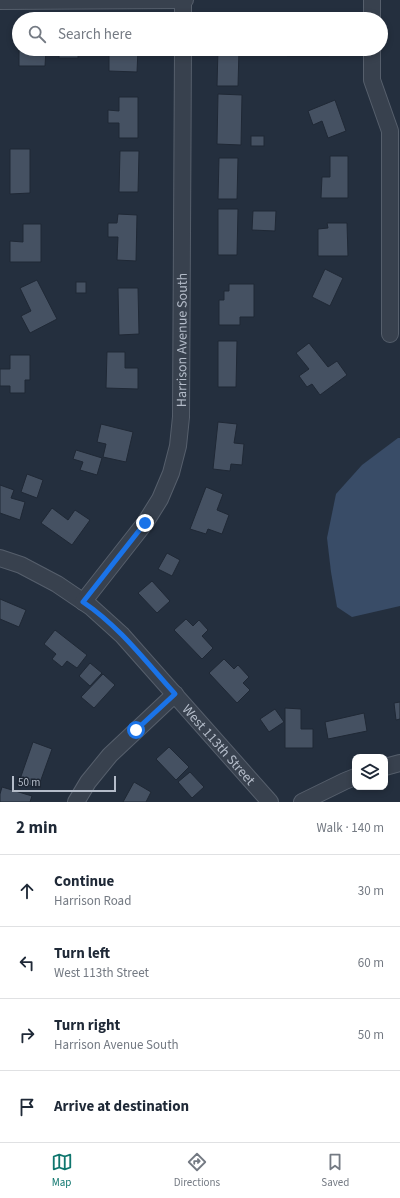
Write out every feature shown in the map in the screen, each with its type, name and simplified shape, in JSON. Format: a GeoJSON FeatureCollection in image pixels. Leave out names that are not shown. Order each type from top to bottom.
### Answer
{"type":"FeatureCollection","features":[{"type":"Feature","properties":{"kind":"street"},"geometry":{"type":"LineString","coordinates":[[0,1],[184,0],[183,12]]}},
{"type":"Feature","properties":{"kind":"street"},"geometry":{"type":"LineString","coordinates":[[372,0],[372,12]]}},
{"type":"Feature","properties":{"kind":"street","name":"Harrison Avenue South"},"geometry":{"type":"LineString","coordinates":[[83,602],[145,523],[160,499],[171,473],[178,446],[181,417],[182,56]]}},
{"type":"Feature","properties":{"kind":"street"},"geometry":{"type":"LineString","coordinates":[[372,56],[372,80],[390,131],[390,334]]}},
{"type":"Feature","properties":{"kind":"street","name":"West 113th Street"},"geometry":{"type":"LineString","coordinates":[[0,558],[27,568],[57,584],[91,607],[122,635],[270,802]]}},
{"type":"Feature","properties":{"kind":"street"},"geometry":{"type":"LineString","coordinates":[[76,802],[88,782],[110,754],[175,694]]}},
{"type":"Feature","properties":{"kind":"street"},"geometry":{"type":"LineString","coordinates":[[388,766],[400,763]]}},
{"type":"Feature","properties":{"kind":"street"},"geometry":{"type":"LineString","coordinates":[[302,802],[352,778]]}},
{"type":"Feature","properties":{"kind":"water"},"geometry":{"type":"Polygon","coordinates":[[[400,438],[400,606],[352,617],[337,607],[331,572],[327,538],[336,494],[362,465],[400,438]]]}},
{"type":"Feature","properties":{"kind":"building"},"geometry":{"type":"Polygon","coordinates":[[[19,56],[46,56],[45,66],[19,66],[19,56]]]}},
{"type":"Feature","properties":{"kind":"building"},"geometry":{"type":"Polygon","coordinates":[[[59,56],[78,56],[78,58],[59,58],[59,56]]]}},
{"type":"Feature","properties":{"kind":"building"},"geometry":{"type":"Polygon","coordinates":[[[109,56],[138,56],[137,72],[109,71],[109,56]]]}},
{"type":"Feature","properties":{"kind":"building"},"geometry":{"type":"Polygon","coordinates":[[[218,56],[239,56],[238,86],[217,86],[218,56]]]}},
{"type":"Feature","properties":{"kind":"building"},"geometry":{"type":"Polygon","coordinates":[[[218,94],[242,95],[241,145],[217,144],[218,94]]]}},
{"type":"Feature","properties":{"kind":"building"},"geometry":{"type":"Polygon","coordinates":[[[119,97],[138,97],[138,138],[119,138],[119,123],[108,123],[108,110],[119,111],[119,97]]]}},
{"type":"Feature","properties":{"kind":"building"},"geometry":{"type":"Polygon","coordinates":[[[335,100],[346,131],[328,138],[322,121],[313,125],[308,111],[335,100]]]}},
{"type":"Feature","properties":{"kind":"building"},"geometry":{"type":"Polygon","coordinates":[[[251,136],[264,136],[264,146],[251,146],[251,136]]]}},
{"type":"Feature","properties":{"kind":"building"},"geometry":{"type":"Polygon","coordinates":[[[10,149],[30,149],[30,193],[10,194],[10,149]]]}},
{"type":"Feature","properties":{"kind":"building"},"geometry":{"type":"Polygon","coordinates":[[[120,151],[139,151],[138,192],[119,192],[120,151]]]}},
{"type":"Feature","properties":{"kind":"building"},"geometry":{"type":"Polygon","coordinates":[[[330,156],[348,156],[348,198],[321,198],[322,177],[330,177],[330,156]]]}},
{"type":"Feature","properties":{"kind":"building"},"geometry":{"type":"Polygon","coordinates":[[[219,158],[238,158],[237,199],[218,199],[219,158]]]}},
{"type":"Feature","properties":{"kind":"building"},"geometry":{"type":"Polygon","coordinates":[[[218,209],[238,209],[237,255],[218,255],[218,209]]]}},
{"type":"Feature","properties":{"kind":"building"},"geometry":{"type":"Polygon","coordinates":[[[253,211],[276,211],[275,231],[252,230],[253,211]]]}},
{"type":"Feature","properties":{"kind":"building"},"geometry":{"type":"Polygon","coordinates":[[[118,214],[137,215],[136,261],[117,260],[118,237],[108,237],[108,223],[117,223],[118,214]]]}},
{"type":"Feature","properties":{"kind":"building"},"geometry":{"type":"Polygon","coordinates":[[[327,223],[347,223],[348,256],[318,256],[318,229],[328,228],[327,223]]]}},
{"type":"Feature","properties":{"kind":"building"},"geometry":{"type":"Polygon","coordinates":[[[23,224],[41,224],[41,262],[10,262],[10,241],[23,242],[23,224]]]}},
{"type":"Feature","properties":{"kind":"building"},"geometry":{"type":"Polygon","coordinates":[[[325,269],[343,278],[330,306],[312,297],[325,269]]]}},
{"type":"Feature","properties":{"kind":"building"},"geometry":{"type":"Polygon","coordinates":[[[37,280],[57,319],[30,333],[21,316],[31,311],[20,288],[37,280]]]}},
{"type":"Feature","properties":{"kind":"building"},"geometry":{"type":"Polygon","coordinates":[[[76,282],[86,282],[86,293],[76,293],[76,282]]]}},
{"type":"Feature","properties":{"kind":"building"},"geometry":{"type":"Polygon","coordinates":[[[229,284],[254,284],[254,317],[240,317],[240,325],[219,325],[219,300],[224,300],[224,291],[229,291],[229,284]]]}},
{"type":"Feature","properties":{"kind":"building"},"geometry":{"type":"Polygon","coordinates":[[[118,288],[138,288],[139,334],[119,335],[118,288]]]}},
{"type":"Feature","properties":{"kind":"building"},"geometry":{"type":"Polygon","coordinates":[[[218,341],[237,341],[236,387],[218,387],[218,341]]]}},
{"type":"Feature","properties":{"kind":"building"},"geometry":{"type":"Polygon","coordinates":[[[309,343],[328,367],[337,361],[347,375],[320,395],[312,384],[307,387],[299,376],[309,369],[296,353],[309,343]]]}},
{"type":"Feature","properties":{"kind":"building"},"geometry":{"type":"Polygon","coordinates":[[[107,352],[125,352],[125,368],[138,368],[138,389],[106,388],[107,352]]]}},
{"type":"Feature","properties":{"kind":"building"},"geometry":{"type":"Polygon","coordinates":[[[10,355],[30,355],[30,380],[25,380],[25,393],[10,393],[10,386],[0,386],[0,369],[10,369],[10,355]]]}},
{"type":"Feature","properties":{"kind":"building"},"geometry":{"type":"Polygon","coordinates":[[[218,422],[237,424],[234,443],[244,444],[242,465],[231,464],[230,471],[213,469],[218,422]]]}},
{"type":"Feature","properties":{"kind":"building"},"geometry":{"type":"Polygon","coordinates":[[[101,424],[133,432],[126,462],[103,457],[106,444],[97,442],[101,424]]]}},
{"type":"Feature","properties":{"kind":"building"},"geometry":{"type":"Polygon","coordinates":[[[76,450],[102,458],[97,475],[80,470],[83,462],[73,459],[76,450]]]}},
{"type":"Feature","properties":{"kind":"building"},"geometry":{"type":"Polygon","coordinates":[[[27,474],[43,480],[37,498],[21,492],[27,474]]]}},
{"type":"Feature","properties":{"kind":"building"},"geometry":{"type":"Polygon","coordinates":[[[0,485],[14,490],[11,498],[25,502],[20,520],[0,513],[0,485]]]}},
{"type":"Feature","properties":{"kind":"building"},"geometry":{"type":"Polygon","coordinates":[[[206,487],[223,494],[217,510],[229,515],[222,534],[208,529],[206,534],[190,529],[206,487]]]}},
{"type":"Feature","properties":{"kind":"building"},"geometry":{"type":"Polygon","coordinates":[[[52,508],[68,520],[75,510],[90,520],[72,545],[41,523],[52,508]]]}},
{"type":"Feature","properties":{"kind":"building"},"geometry":{"type":"Polygon","coordinates":[[[167,553],[180,560],[172,576],[158,569],[167,553]]]}},
{"type":"Feature","properties":{"kind":"building"},"geometry":{"type":"Polygon","coordinates":[[[152,581],[170,601],[157,613],[138,593],[152,581]]]}},
{"type":"Feature","properties":{"kind":"building"},"geometry":{"type":"Polygon","coordinates":[[[0,599],[26,610],[19,627],[0,619],[0,599]]]}},
{"type":"Feature","properties":{"kind":"building"},"geometry":{"type":"Polygon","coordinates":[[[186,619],[193,626],[199,620],[208,630],[202,636],[213,648],[202,659],[174,630],[186,619]]]}},
{"type":"Feature","properties":{"kind":"building"},"geometry":{"type":"Polygon","coordinates":[[[55,630],[87,655],[77,668],[67,661],[62,667],[52,659],[56,654],[44,644],[55,630]]]}},
{"type":"Feature","properties":{"kind":"building"},"geometry":{"type":"Polygon","coordinates":[[[224,659],[234,669],[238,665],[249,677],[243,683],[250,690],[237,703],[209,673],[224,659]]]}},
{"type":"Feature","properties":{"kind":"building"},"geometry":{"type":"Polygon","coordinates":[[[90,663],[102,673],[90,686],[79,676],[90,663]]]}},
{"type":"Feature","properties":{"kind":"building"},"geometry":{"type":"Polygon","coordinates":[[[103,674],[115,685],[94,708],[81,697],[103,674]]]}},
{"type":"Feature","properties":{"kind":"building"},"geometry":{"type":"Polygon","coordinates":[[[400,702],[400,719],[396,720],[394,703],[400,702]]]}},
{"type":"Feature","properties":{"kind":"building"},"geometry":{"type":"Polygon","coordinates":[[[285,708],[301,709],[301,729],[313,729],[313,748],[285,748],[285,708]]]}},
{"type":"Feature","properties":{"kind":"building"},"geometry":{"type":"Polygon","coordinates":[[[275,709],[284,722],[269,732],[260,719],[275,709]]]}},
{"type":"Feature","properties":{"kind":"building"},"geometry":{"type":"Polygon","coordinates":[[[364,713],[367,731],[328,739],[325,722],[364,713]]]}},
{"type":"Feature","properties":{"kind":"building"},"geometry":{"type":"Polygon","coordinates":[[[33,742],[52,749],[38,788],[19,782],[33,742]]]}},
{"type":"Feature","properties":{"kind":"building"},"geometry":{"type":"Polygon","coordinates":[[[169,747],[189,767],[176,780],[156,759],[169,747]]]}},
{"type":"Feature","properties":{"kind":"building"},"geometry":{"type":"Polygon","coordinates":[[[190,772],[204,787],[192,798],[178,782],[190,772]]]}},
{"type":"Feature","properties":{"kind":"building"},"geometry":{"type":"Polygon","coordinates":[[[134,782],[151,792],[146,802],[123,802],[134,782]]]}},
{"type":"Feature","properties":{"kind":"building"},"geometry":{"type":"Polygon","coordinates":[[[2,787],[32,796],[30,802],[0,802],[2,787]]]}},
{"type":"Feature","properties":{"kind":"route"},"geometry":{"type":"LineString","coordinates":[[136,730],[175,694],[122,635],[91,607],[83,602],[145,523]]}}]}
